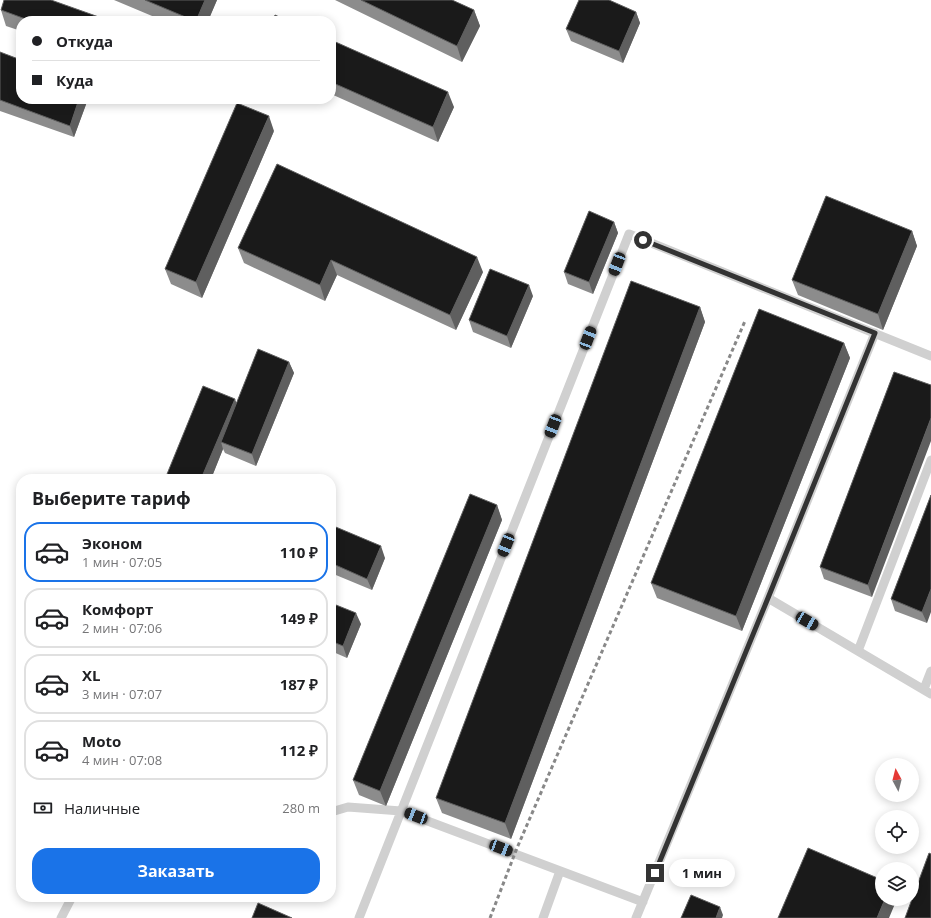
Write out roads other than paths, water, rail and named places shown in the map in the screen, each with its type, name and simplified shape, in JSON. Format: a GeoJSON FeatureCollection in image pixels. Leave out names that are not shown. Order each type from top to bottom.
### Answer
{"type":"FeatureCollection","features":[{"type":"Feature","properties":{"kind":"lane"},"geometry":{"type":"LineString","coordinates":[[359,918],[628,234],[931,356]]}},
{"type":"Feature","properties":{"kind":"lane"},"geometry":{"type":"LineString","coordinates":[[636,918],[875,333]]}},
{"type":"Feature","properties":{"kind":"lane"},"geometry":{"type":"LineString","coordinates":[[858,651],[931,460]]}},
{"type":"Feature","properties":{"kind":"lane"},"geometry":{"type":"LineString","coordinates":[[768,598],[928,692],[931,671]]}},
{"type":"Feature","properties":{"kind":"lane"},"geometry":{"type":"LineString","coordinates":[[336,811],[348,807],[402,811],[643,902]]}},
{"type":"Feature","properties":{"kind":"lane"},"geometry":{"type":"LineString","coordinates":[[543,918],[560,871]]}},
{"type":"Feature","properties":{"kind":"lane"},"geometry":{"type":"LineString","coordinates":[[61,918],[69,902]]}},
{"type":"Feature","properties":{"kind":"railway"},"geometry":{"type":"LineString","coordinates":[[490,918],[517,848],[745,321]]}}]}
